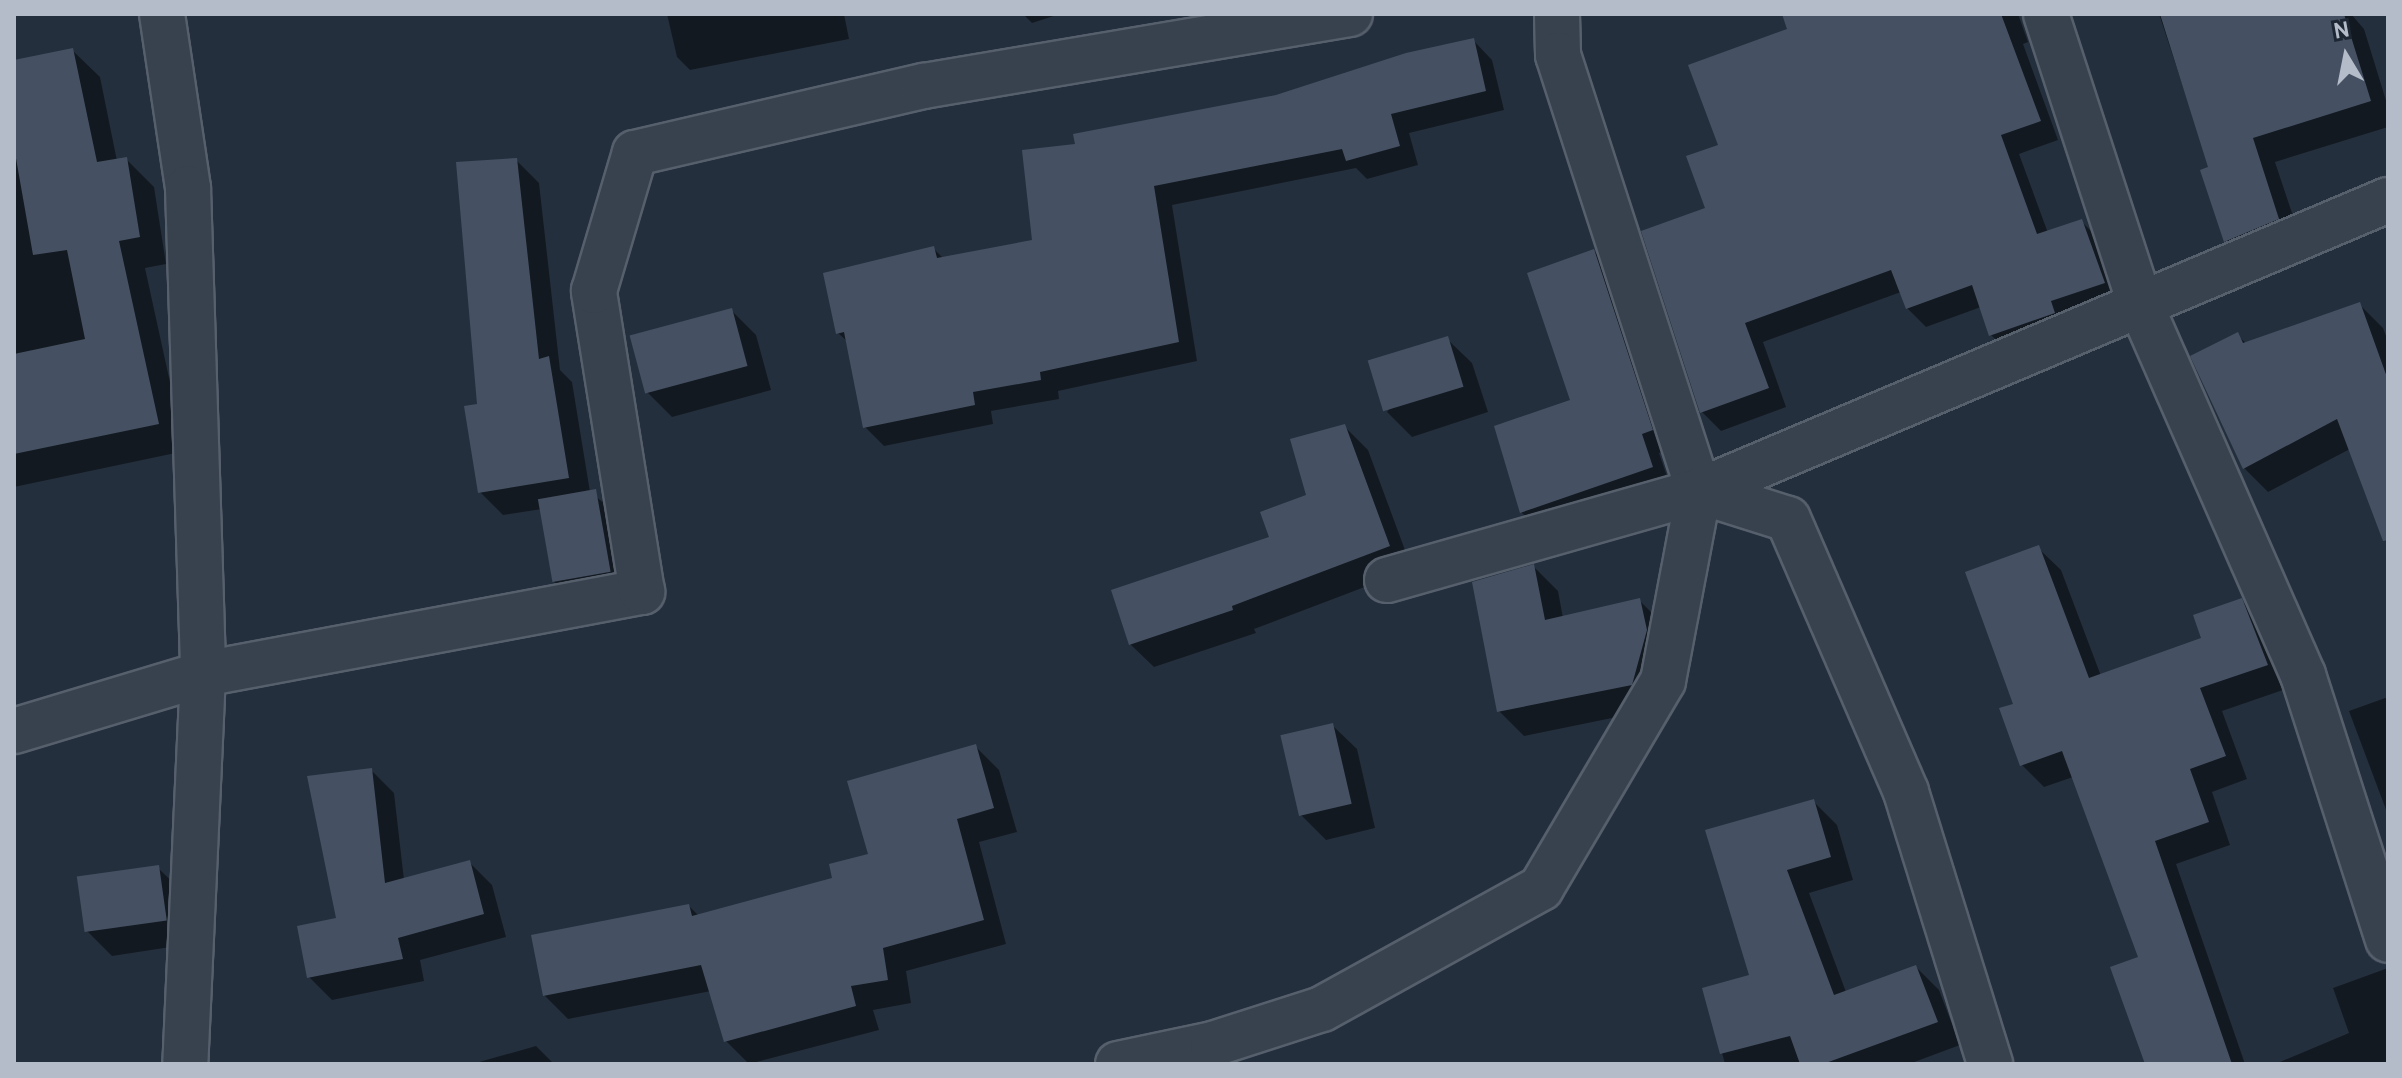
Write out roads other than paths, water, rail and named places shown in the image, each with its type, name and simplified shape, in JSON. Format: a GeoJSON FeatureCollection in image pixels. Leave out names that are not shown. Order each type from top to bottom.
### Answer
{"type":"FeatureCollection","features":[{"type":"Feature","properties":{"kind":"street"},"geometry":{"type":"LineString","coordinates":[[162,14],[188,188],[203,674],[185,1064]]}},
{"type":"Feature","properties":{"kind":"street"},"geometry":{"type":"LineString","coordinates":[[14,731],[203,674],[642,592],[594,291],[635,153],[924,86],[1350,14]]}},
{"type":"Feature","properties":{"kind":"street"},"geometry":{"type":"LineString","coordinates":[[1118,1064],[1213,1044],[1322,1009],[1541,888],[1663,681],[1699,491],[1558,55],[1557,14]]}},
{"type":"Feature","properties":{"kind":"street"},"geometry":{"type":"LineString","coordinates":[[2046,14],[2141,306],[2303,675],[2388,940]]}},
{"type":"Feature","properties":{"kind":"street"},"geometry":{"type":"LineString","coordinates":[[1387,580],[1699,491],[2386,207]]}},
{"type":"Feature","properties":{"kind":"street"},"geometry":{"type":"LineString","coordinates":[[1699,491],[1788,519],[1906,792],[1990,1064]]}}]}
